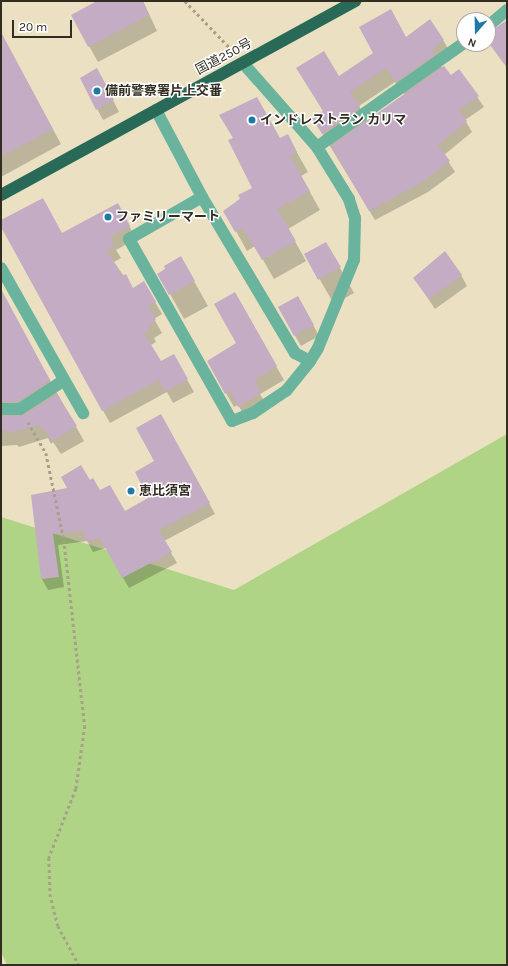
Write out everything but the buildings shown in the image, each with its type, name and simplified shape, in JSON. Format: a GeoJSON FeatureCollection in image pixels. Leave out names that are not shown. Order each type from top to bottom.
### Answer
{"type":"FeatureCollection","features":[{"type":"Feature","properties":{"kind":"highway","name":"国道250号"},"geometry":{"type":"LineString","coordinates":[[1,196],[355,1]]}},
{"type":"Feature","properties":{"kind":"street"},"geometry":{"type":"LineString","coordinates":[[496,19],[507,10]]}},
{"type":"Feature","properties":{"kind":"street"},"geometry":{"type":"LineString","coordinates":[[317,147],[456,49]]}},
{"type":"Feature","properties":{"kind":"street"},"geometry":{"type":"LineString","coordinates":[[202,197],[129,239],[232,421],[253,413],[286,391],[310,361],[318,348],[354,260],[355,218],[351,205],[317,147],[243,63]]}},
{"type":"Feature","properties":{"kind":"street"},"geometry":{"type":"LineString","coordinates":[[156,110],[202,197],[295,353],[310,361]]}},
{"type":"Feature","properties":{"kind":"street"},"geometry":{"type":"LineString","coordinates":[[1,268],[83,413]]}},
{"type":"Feature","properties":{"kind":"street"},"geometry":{"type":"LineString","coordinates":[[1,409],[20,409],[63,380]]}},
{"type":"Feature","properties":{"kind":"path"},"geometry":{"type":"LineString","coordinates":[[185,1],[230,48]]}},
{"type":"Feature","properties":{"kind":"path"},"geometry":{"type":"LineString","coordinates":[[20,409],[46,453],[64,540],[75,628],[85,726],[76,789],[49,858],[50,894],[58,926],[79,965]]}},
{"type":"Feature","properties":{"kind":"green space"},"geometry":{"type":"Polygon","coordinates":[[[507,434],[507,965],[7,965],[1,952],[1,517],[234,590],[507,434]]]}},
{"type":"Feature","properties":{"kind":"place","name":"備前警察署片上交番"},"geometry":{"type":"Point","coordinates":[97,91]}},
{"type":"Feature","properties":{"kind":"place","name":"インドレストラン カリマ"},"geometry":{"type":"Point","coordinates":[252,120]}},
{"type":"Feature","properties":{"kind":"place","name":"ファミリーマート"},"geometry":{"type":"Point","coordinates":[108,217]}},
{"type":"Feature","properties":{"kind":"place","name":"恵比須宮"},"geometry":{"type":"Point","coordinates":[131,491]}}]}
